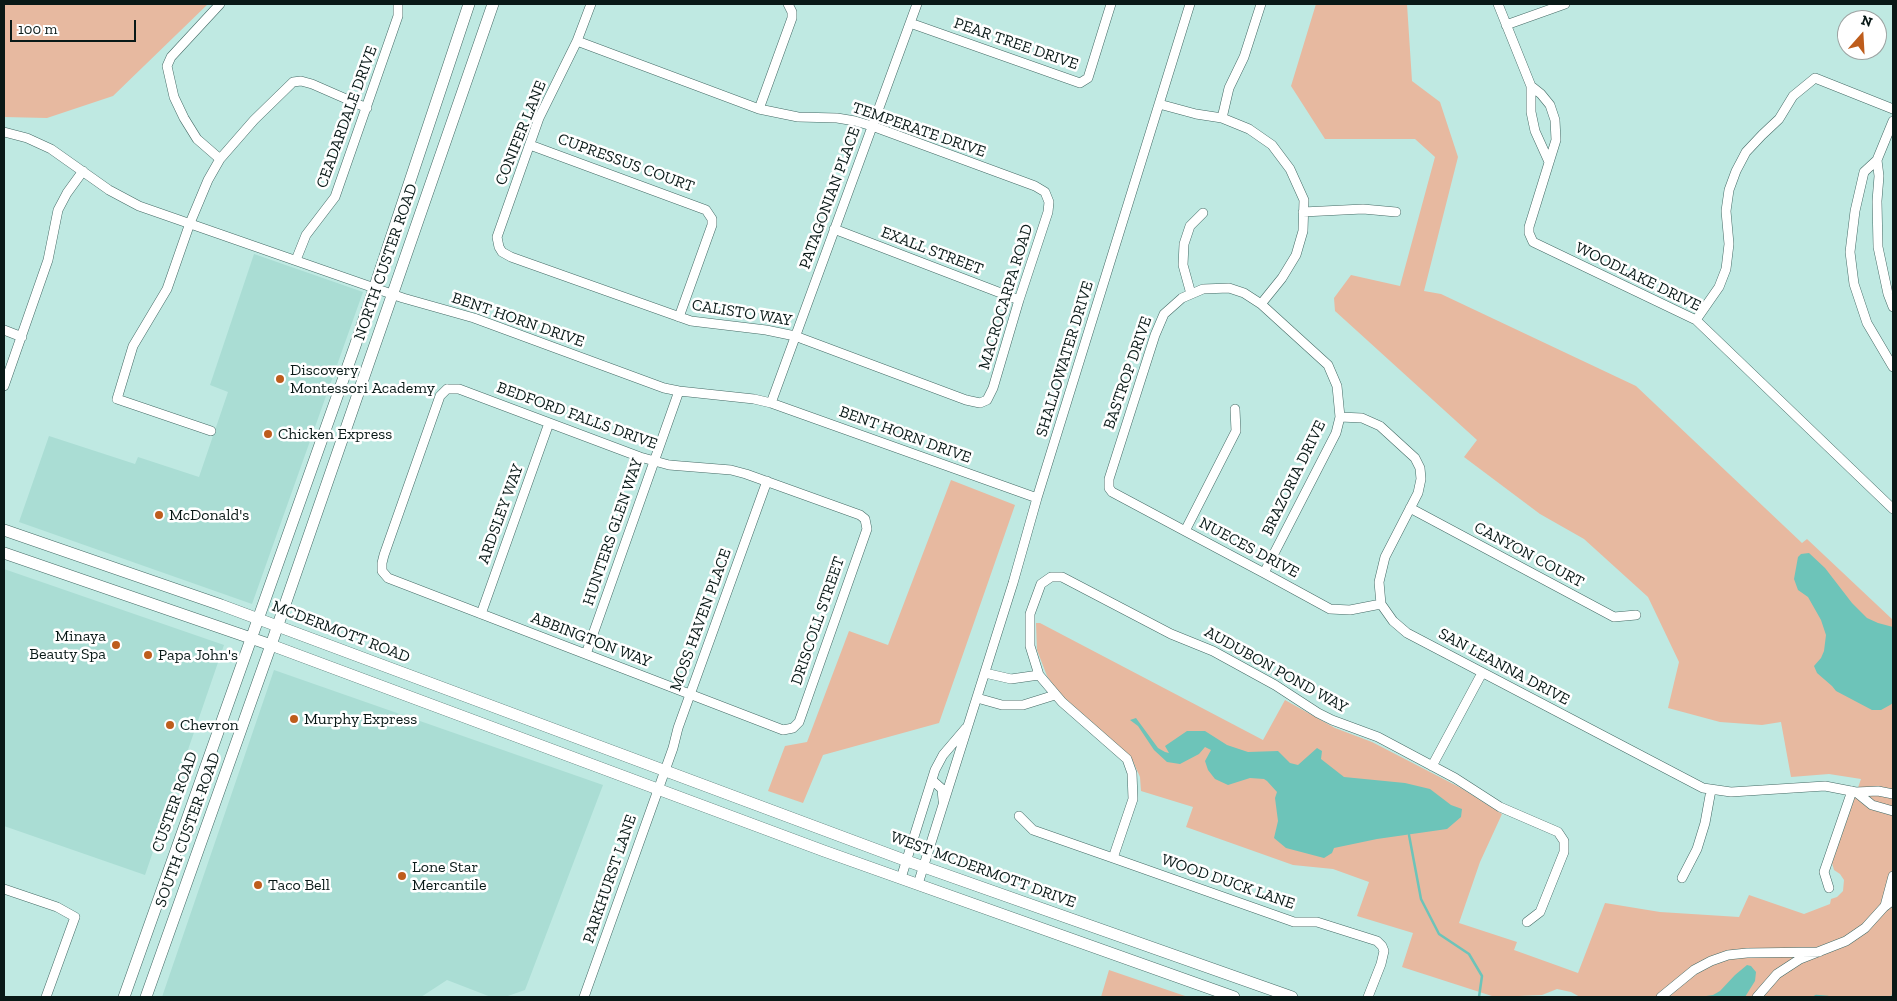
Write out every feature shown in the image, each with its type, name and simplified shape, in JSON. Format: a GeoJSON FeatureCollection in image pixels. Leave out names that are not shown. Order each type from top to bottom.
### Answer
{"type":"FeatureCollection","features":[{"type":"Feature","properties":{"kind":"main road","name":"NORTH CUSTER ROAD"},"geometry":{"type":"LineString","coordinates":[[259,619],[375,287],[469,4]]}},
{"type":"Feature","properties":{"kind":"main road","name":"NORTH CUSTER ROAD"},"geometry":{"type":"LineString","coordinates":[[271,645],[493,4]]}},
{"type":"Feature","properties":{"kind":"main road"},"geometry":{"type":"LineString","coordinates":[[329,421],[346,426]]}},
{"type":"Feature","properties":{"kind":"main road","name":"MCDERMOTT ROAD"},"geometry":{"type":"LineString","coordinates":[[4,530],[259,619],[665,771]]}},
{"type":"Feature","properties":{"kind":"main road"},"geometry":{"type":"LineString","coordinates":[[4,553],[252,638],[824,851],[1234,997]]}},
{"type":"Feature","properties":{"kind":"main road"},"geometry":{"type":"LineString","coordinates":[[84,580],[91,560]]}},
{"type":"Feature","properties":{"kind":"main road","name":"CUSTER ROAD"},"geometry":{"type":"LineString","coordinates":[[124,997],[259,619]]}},
{"type":"Feature","properties":{"kind":"main road","name":"SOUTH CUSTER ROAD"},"geometry":{"type":"LineString","coordinates":[[146,997],[271,645]]}},
{"type":"Feature","properties":{"kind":"main road"},"geometry":{"type":"LineString","coordinates":[[484,725],[491,707]]}},
{"type":"Feature","properties":{"kind":"main road","name":"WEST MCDERMOTT DRIVE"},"geometry":{"type":"LineString","coordinates":[[665,771],[907,860],[1292,997]]}},
{"type":"Feature","properties":{"kind":"main road"},"geometry":{"type":"LineString","coordinates":[[824,851],[831,832]]}},
{"type":"Feature","properties":{"kind":"street"},"geometry":{"type":"LineString","coordinates":[[220,4],[171,56],[167,66],[174,97],[184,118],[197,138],[220,160]]}},
{"type":"Feature","properties":{"kind":"street","name":"CEADARDALE DRIVE"},"geometry":{"type":"LineString","coordinates":[[296,260],[306,235],[335,197],[398,16],[398,4]]}},
{"type":"Feature","properties":{"kind":"street","name":"CONIFER LANE"},"geometry":{"type":"LineString","coordinates":[[499,247],[497,237],[539,118],[577,41],[591,4]]}},
{"type":"Feature","properties":{"kind":"street","name":"PATAGONIAN PLACE"},"geometry":{"type":"LineString","coordinates":[[771,403],[917,4]]}},
{"type":"Feature","properties":{"kind":"street","name":"PEAR TREE DRIVE"},"geometry":{"type":"LineString","coordinates":[[910,23],[1074,82],[1083,82],[1088,78],[1111,4]]}},
{"type":"Feature","properties":{"kind":"street","name":"SHALLOWATER DRIVE"},"geometry":{"type":"LineString","coordinates":[[918,884],[1013,583],[1190,4]]}},
{"type":"Feature","properties":{"kind":"street"},"geometry":{"type":"LineString","coordinates":[[1222,118],[1230,88],[1244,57],[1261,4]]}},
{"type":"Feature","properties":{"kind":"street","name":"WOODLAKE DRIVE"},"geometry":{"type":"LineString","coordinates":[[1498,4],[1531,86],[1531,112],[1548,162]]}},
{"type":"Feature","properties":{"kind":"street"},"geometry":{"type":"LineString","coordinates":[[1506,25],[1565,4]]}},
{"type":"Feature","properties":{"kind":"street"},"geometry":{"type":"LineString","coordinates":[[759,109],[792,18],[789,5]]}},
{"type":"Feature","properties":{"kind":"street","name":"TEMPERATE DRIVE"},"geometry":{"type":"LineString","coordinates":[[577,41],[759,109],[798,117],[837,118],[872,126],[1041,189],[1048,197]]}},
{"type":"Feature","properties":{"kind":"street"},"geometry":{"type":"LineString","coordinates":[[1696,320],[1719,287],[1726,269],[1729,244],[1726,211],[1729,190],[1736,171],[1746,152],[1779,119],[1794,96],[1815,78],[1893,109]]}},
{"type":"Feature","properties":{"kind":"street"},"geometry":{"type":"LineString","coordinates":[[211,431],[117,399],[133,346],[167,289],[190,223],[208,180],[220,160],[261,112],[293,82],[301,81],[312,84],[367,108]]}},
{"type":"Feature","properties":{"kind":"street","name":"WOODLAKE DRIVE"},"geometry":{"type":"LineString","coordinates":[[1531,86],[1550,105],[1556,120],[1556,140],[1529,227],[1528,233],[1532,242],[1696,320],[1893,510]]}},
{"type":"Feature","properties":{"kind":"street"},"geometry":{"type":"LineString","coordinates":[[1159,104],[1196,114],[1222,118],[1249,129],[1272,145],[1290,169],[1304,200],[1303,231],[1296,255],[1282,278],[1261,304]]}},
{"type":"Feature","properties":{"kind":"street"},"geometry":{"type":"LineString","coordinates":[[1893,121],[1877,160],[1864,172],[1855,211],[1850,252],[1854,284],[1867,322],[1893,367]]}},
{"type":"Feature","properties":{"kind":"street","name":"BENT HORN DRIVE"},"geometry":{"type":"LineString","coordinates":[[4,132],[27,138],[51,149],[101,186],[126,200],[190,223],[393,294],[474,318],[655,384],[679,391],[754,399],[771,403],[1038,498]]}},
{"type":"Feature","properties":{"kind":"street","name":"CUPRESSUS COURT"},"geometry":{"type":"LineString","coordinates":[[530,145],[702,206],[710,214],[712,225],[679,317]]}},
{"type":"Feature","properties":{"kind":"street"},"geometry":{"type":"LineString","coordinates":[[1877,160],[1879,176],[1877,201],[1878,247],[1888,294],[1893,307]]}},
{"type":"Feature","properties":{"kind":"street"},"geometry":{"type":"LineString","coordinates":[[4,386],[51,253],[58,210],[67,193],[83,172]]}},
{"type":"Feature","properties":{"kind":"street","name":"MACROCARPA ROAD"},"geometry":{"type":"LineString","coordinates":[[984,402],[994,388],[1019,300],[1048,212],[1048,197]]}},
{"type":"Feature","properties":{"kind":"street"},"geometry":{"type":"LineString","coordinates":[[1303,212],[1363,209],[1396,212]]}},
{"type":"Feature","properties":{"kind":"street"},"geometry":{"type":"LineString","coordinates":[[1191,294],[1183,265],[1184,244],[1190,226],[1203,213]]}},
{"type":"Feature","properties":{"kind":"street","name":"EXALL STREET"},"geometry":{"type":"LineString","coordinates":[[834,230],[1019,300]]}},
{"type":"Feature","properties":{"kind":"street","name":"CALISTO WAY"},"geometry":{"type":"LineString","coordinates":[[499,247],[502,252],[511,257],[679,317],[702,323],[742,327],[795,336],[966,400],[976,403],[984,402]]}},
{"type":"Feature","properties":{"kind":"street","name":"BASTROP DRIVE"},"geometry":{"type":"LineString","coordinates":[[1109,488],[1109,479],[1155,335],[1164,314],[1182,298],[1203,289],[1229,288],[1244,293],[1261,304]]}},
{"type":"Feature","properties":{"kind":"street","name":"BRAZORIA DRIVE"},"geometry":{"type":"LineString","coordinates":[[1261,304],[1328,365],[1337,386],[1340,417],[1336,433],[1264,573]]}},
{"type":"Feature","properties":{"kind":"street"},"geometry":{"type":"LineString","coordinates":[[4,330],[22,337]]}},
{"type":"Feature","properties":{"kind":"street","name":"BEDFORD FALLS DRIVE"},"geometry":{"type":"LineString","coordinates":[[382,571],[384,555],[440,396],[447,389],[459,389],[654,461],[686,467],[732,470],[767,481],[860,515],[867,522]]}},
{"type":"Feature","properties":{"kind":"street","name":"HUNTERS GLEN WAY"},"geometry":{"type":"LineString","coordinates":[[586,654],[679,391]]}},
{"type":"Feature","properties":{"kind":"street"},"geometry":{"type":"LineString","coordinates":[[1185,531],[1236,431],[1235,409]]}},
{"type":"Feature","properties":{"kind":"street"},"geometry":{"type":"LineString","coordinates":[[1340,417],[1362,418],[1380,426],[1415,458],[1420,468],[1421,479],[1418,493],[1385,557],[1379,582],[1381,604]]}},
{"type":"Feature","properties":{"kind":"street","name":"ARDSLEY WAY"},"geometry":{"type":"LineString","coordinates":[[481,614],[549,423]]}},
{"type":"Feature","properties":{"kind":"street","name":"MOSS HAVEN PLACE"},"geometry":{"type":"LineString","coordinates":[[665,771],[690,694],[767,481]]}},
{"type":"Feature","properties":{"kind":"street","name":"NUECES DRIVE"},"geometry":{"type":"LineString","coordinates":[[1109,488],[1112,492],[1330,609],[1350,610],[1381,604]]}},
{"type":"Feature","properties":{"kind":"street","name":"CANYON COURT"},"geometry":{"type":"LineString","coordinates":[[1410,508],[1614,617],[1636,615]]}},
{"type":"Feature","properties":{"kind":"street","name":"DRISCOLL STREET"},"geometry":{"type":"LineString","coordinates":[[793,728],[799,722],[867,522]]}},
{"type":"Feature","properties":{"kind":"street","name":"ABBINGTON WAY"},"geometry":{"type":"LineString","coordinates":[[382,571],[388,578],[394,581],[783,730],[793,728]]}},
{"type":"Feature","properties":{"kind":"street","name":"AUDUBON POND WAY"},"geometry":{"type":"LineString","coordinates":[[1039,675],[1030,646],[1030,614],[1041,584],[1048,578],[1062,577],[1171,634],[1194,642],[1257,674],[1332,720],[1378,737],[1474,789],[1500,807],[1558,832],[1564,841],[1564,852],[1540,912],[1527,922]]}},
{"type":"Feature","properties":{"kind":"street","name":"SAN LEANNA DRIVE"},"geometry":{"type":"LineString","coordinates":[[1381,604],[1393,621],[1407,633],[1697,785],[1711,790],[1731,792],[1825,786],[1854,791],[1878,790],[1893,794]]}},
{"type":"Feature","properties":{"kind":"street"},"geometry":{"type":"LineString","coordinates":[[985,673],[1011,679],[1039,675],[1055,695],[1126,759],[1132,773],[1133,799],[1113,858]]}},
{"type":"Feature","properties":{"kind":"street"},"geometry":{"type":"LineString","coordinates":[[1432,766],[1482,673]]}},
{"type":"Feature","properties":{"kind":"street"},"geometry":{"type":"LineString","coordinates":[[977,698],[1002,705],[1023,705],[1055,695]]}},
{"type":"Feature","properties":{"kind":"street","name":"SHALLOWATER DRIVE"},"geometry":{"type":"LineString","coordinates":[[901,878],[932,780],[943,755],[969,724]]}},
{"type":"Feature","properties":{"kind":"street","name":"PARKHURST LANE"},"geometry":{"type":"LineString","coordinates":[[584,997],[665,771]]}},
{"type":"Feature","properties":{"kind":"street"},"geometry":{"type":"LineString","coordinates":[[932,780],[942,790],[944,803]]}},
{"type":"Feature","properties":{"kind":"street"},"geometry":{"type":"LineString","coordinates":[[1682,878],[1697,849],[1705,824],[1711,790]]}},
{"type":"Feature","properties":{"kind":"street"},"geometry":{"type":"LineString","coordinates":[[1829,888],[1824,872],[1854,791]]}},
{"type":"Feature","properties":{"kind":"street","name":"SAN LEANNA DRIVE"},"geometry":{"type":"LineString","coordinates":[[1854,791],[1872,805],[1893,811]]}},
{"type":"Feature","properties":{"kind":"street","name":"WOOD DUCK LANE"},"geometry":{"type":"LineString","coordinates":[[1018,816],[1033,830],[1294,922],[1317,922],[1377,941],[1382,946],[1384,952],[1368,997]]}},
{"type":"Feature","properties":{"kind":"street"},"geometry":{"type":"LineString","coordinates":[[1884,907],[1893,876]]}},
{"type":"Feature","properties":{"kind":"street"},"geometry":{"type":"LineString","coordinates":[[4,889],[58,907],[75,917],[46,997]]}},
{"type":"Feature","properties":{"kind":"street"},"geometry":{"type":"LineString","coordinates":[[1757,997],[1777,974],[1800,959],[1846,942],[1865,928],[1893,900]]}},
{"type":"Feature","properties":{"kind":"street"},"geometry":{"type":"LineString","coordinates":[[1661,997],[1694,970],[1728,955],[1818,952]]}},
{"type":"Feature","properties":{"kind":"shaded area"},"geometry":{"type":"Polygon","coordinates":[[[4,4],[208,4],[113,96],[47,118],[4,117],[4,4]]]}},
{"type":"Feature","properties":{"kind":"shaded area"},"geometry":{"type":"Polygon","coordinates":[[[1316,4],[1407,4],[1412,81],[1440,102],[1458,157],[1424,291],[1441,294],[1636,386],[1802,543],[1807,539],[1893,620],[1893,997],[1580,997],[1571,992],[1557,989],[1542,995],[1495,997],[1402,967],[1413,933],[1357,916],[1369,882],[1333,869],[1293,865],[1186,827],[1193,807],[1141,791],[1140,777],[1131,757],[1059,693],[1047,676],[1037,650],[1036,623],[1040,623],[1263,740],[1285,700],[1335,728],[1372,742],[1461,788],[1502,814],[1480,862],[1459,923],[1517,942],[1514,950],[1578,973],[1605,903],[1660,912],[1739,917],[1749,895],[1804,914],[1830,904],[1831,899],[1837,897],[1843,891],[1844,880],[1834,870],[1832,863],[1861,779],[1829,774],[1791,777],[1781,722],[1762,725],[1720,722],[1668,708],[1679,662],[1648,597],[1584,539],[1540,514],[1464,457],[1477,440],[1335,311],[1334,298],[1351,275],[1400,286],[1435,157],[1415,139],[1325,139],[1291,86],[1316,4]]]}},
{"type":"Feature","properties":{"kind":"shaded area"},"geometry":{"type":"Polygon","coordinates":[[[254,254],[363,292],[252,604],[19,522],[49,436],[135,464],[138,457],[199,477],[228,392],[210,385],[254,254]]]}},
{"type":"Feature","properties":{"kind":"shaded area"},"geometry":{"type":"Polygon","coordinates":[[[951,480],[1015,505],[939,723],[823,755],[803,803],[768,791],[785,746],[807,742],[849,631],[888,645],[951,480]]]}},
{"type":"Feature","properties":{"kind":"shaded area"},"geometry":{"type":"Polygon","coordinates":[[[4,569],[224,645],[145,875],[4,826],[4,569]]]}},
{"type":"Feature","properties":{"kind":"shaded area"},"geometry":{"type":"Polygon","coordinates":[[[274,670],[603,785],[525,990],[505,997],[491,997],[447,980],[421,997],[162,997],[274,670]]]}},
{"type":"Feature","properties":{"kind":"shaded area"},"geometry":{"type":"Polygon","coordinates":[[[1109,970],[1188,997],[1101,997],[1109,970]]]}},
{"type":"Feature","properties":{"kind":"water"},"geometry":{"type":"Polygon","coordinates":[[[1809,553],[1825,568],[1852,603],[1867,618],[1893,627],[1893,703],[1881,710],[1872,710],[1836,691],[1817,673],[1814,666],[1824,651],[1826,635],[1821,620],[1808,597],[1798,590],[1794,579],[1798,557],[1801,554],[1809,553]]]}},
{"type":"Feature","properties":{"kind":"water"},"geometry":{"type":"Polygon","coordinates":[[[1136,718],[1158,748],[1165,752],[1169,753],[1165,746],[1187,731],[1205,731],[1227,745],[1248,752],[1278,751],[1290,763],[1298,765],[1317,748],[1322,751],[1321,759],[1344,777],[1405,783],[1430,789],[1451,805],[1462,809],[1461,817],[1447,829],[1377,839],[1334,848],[1332,853],[1324,858],[1286,848],[1274,838],[1278,821],[1275,798],[1277,792],[1267,781],[1250,778],[1228,785],[1215,779],[1208,770],[1205,761],[1211,750],[1205,747],[1199,754],[1180,764],[1167,762],[1154,750],[1138,726],[1130,720],[1136,718]]]}},
{"type":"Feature","properties":{"kind":"water"},"geometry":{"type":"Polygon","coordinates":[[[1747,965],[1751,966],[1756,972],[1755,981],[1745,997],[1699,997],[1713,995],[1720,991],[1747,965]]]}},
{"type":"Feature","properties":{"kind":"waterway"},"geometry":{"type":"LineString","coordinates":[[1409,835],[1421,899],[1439,934],[1469,954],[1482,976],[1479,997]]}},
{"type":"Feature","properties":{"kind":"waterway"},"geometry":{"type":"LineString","coordinates":[[1814,997],[1828,997]]}},
{"type":"Feature","properties":{"kind":"place","name":"Discovery Montessori Academy"},"geometry":{"type":"Point","coordinates":[280,379]}},
{"type":"Feature","properties":{"kind":"place","name":"Chicken Express"},"geometry":{"type":"Point","coordinates":[268,434]}},
{"type":"Feature","properties":{"kind":"place","name":"McDonald's"},"geometry":{"type":"Point","coordinates":[159,515]}},
{"type":"Feature","properties":{"kind":"place","name":"Minaya Beauty Spa"},"geometry":{"type":"Point","coordinates":[116,645]}},
{"type":"Feature","properties":{"kind":"place","name":"Papa John's"},"geometry":{"type":"Point","coordinates":[148,655]}},
{"type":"Feature","properties":{"kind":"place","name":"Murphy Express"},"geometry":{"type":"Point","coordinates":[294,719]}},
{"type":"Feature","properties":{"kind":"place","name":"Chevron"},"geometry":{"type":"Point","coordinates":[170,725]}},
{"type":"Feature","properties":{"kind":"place","name":"Lone Star Mercantile"},"geometry":{"type":"Point","coordinates":[402,876]}},
{"type":"Feature","properties":{"kind":"place","name":"Taco Bell"},"geometry":{"type":"Point","coordinates":[258,885]}}]}
